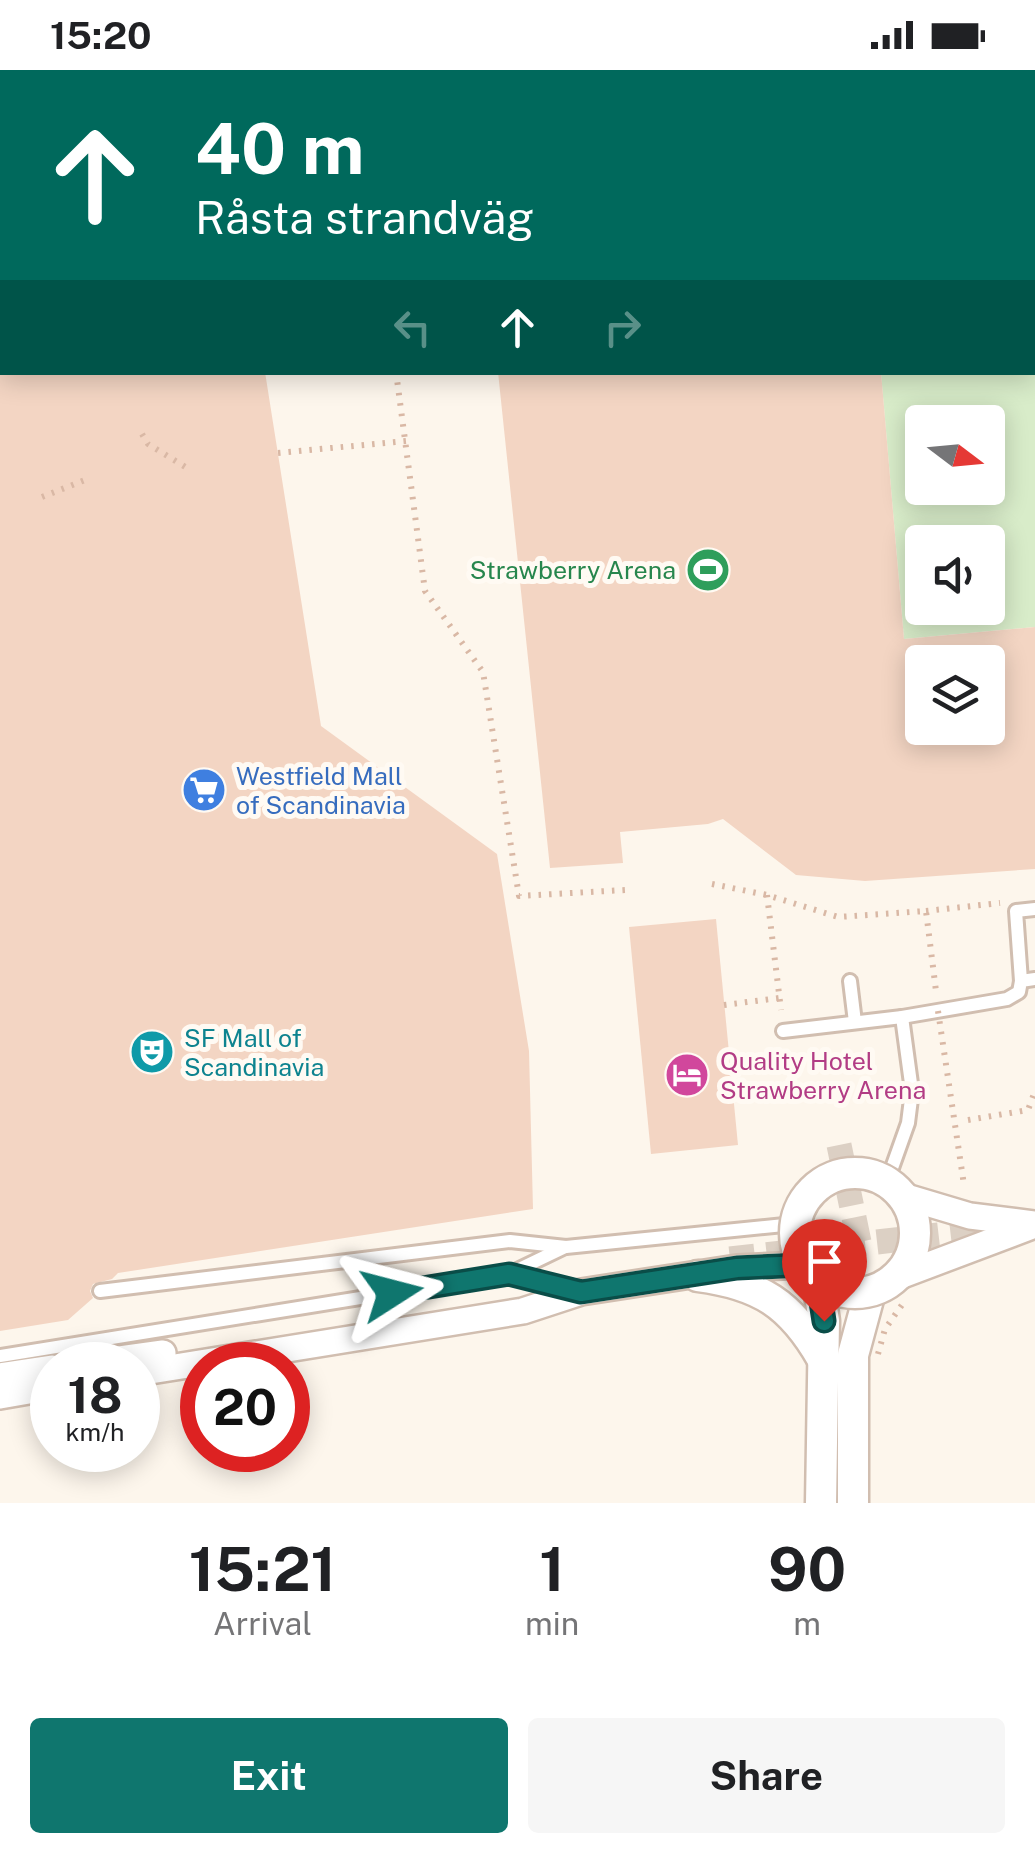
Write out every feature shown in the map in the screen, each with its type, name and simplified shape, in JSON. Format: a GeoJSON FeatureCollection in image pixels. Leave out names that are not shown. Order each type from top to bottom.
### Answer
{"type":"FeatureCollection","features":[{"type":"Feature","properties":{"kind":"street"},"geometry":{"type":"LineString","coordinates":[[821,1503],[824,1321],[811,1274],[795,1246],[794,1224],[813,1189],[829,1178],[849,1172],[869,1174],[895,1189],[970,1216],[1035,1226]]}},
{"type":"Feature","properties":{"kind":"street"},"geometry":{"type":"LineString","coordinates":[[895,1189],[913,1216],[916,1237],[910,1259],[898,1277]]}},
{"type":"Feature","properties":{"kind":"street"},"geometry":{"type":"LineString","coordinates":[[1035,1216],[989,1229],[1035,1226]]}},
{"type":"Feature","properties":{"kind":"street"},"geometry":{"type":"LineString","coordinates":[[160,1369],[523,1311],[581,1292],[737,1268],[811,1274],[834,1290],[851,1294],[870,1292],[898,1277],[1035,1226]]}},
{"type":"Feature","properties":{"kind":"street"},"geometry":{"type":"LineString","coordinates":[[160,1353],[424,1316],[730,1259]]}},
{"type":"Feature","properties":{"kind":"street"},"geometry":{"type":"LineString","coordinates":[[698,1276],[763,1293],[787,1309],[806,1330],[822,1358]]}},
{"type":"Feature","properties":{"kind":"street"},"geometry":{"type":"LineString","coordinates":[[853,1503],[853,1355],[870,1292]]}},
{"type":"Feature","properties":{"kind":"street"},"geometry":{"type":"LineString","coordinates":[[0,1376],[30,1371]]}},
{"type":"Feature","properties":{"kind":"street"},"geometry":{"type":"LineString","coordinates":[[0,1396],[30,1391]]}},
{"type":"Feature","properties":{"kind":"lane"},"geometry":{"type":"LineString","coordinates":[[783,1031],[1007,999],[1028,980],[1016,911],[1035,909]]}},
{"type":"Feature","properties":{"kind":"lane"},"geometry":{"type":"LineString","coordinates":[[850,981],[855,1022]]}},
{"type":"Feature","properties":{"kind":"lane"},"geometry":{"type":"LineString","coordinates":[[895,1189],[912,1091],[902,1017]]}},
{"type":"Feature","properties":{"kind":"lane"},"geometry":{"type":"LineString","coordinates":[[100,1291],[510,1241],[566,1246],[794,1224]]}},
{"type":"Feature","properties":{"kind":"lane"},"geometry":{"type":"LineString","coordinates":[[0,1356],[509,1274],[566,1246]]}},
{"type":"Feature","properties":{"kind":"lane"},"geometry":{"type":"LineString","coordinates":[[509,1274],[581,1292]]}},
{"type":"Feature","properties":{"kind":"path"},"geometry":{"type":"LineString","coordinates":[[396,375],[425,591],[484,672],[519,896],[626,890]]}},
{"type":"Feature","properties":{"kind":"path"},"geometry":{"type":"LineString","coordinates":[[142,434],[148,444],[187,468]]}},
{"type":"Feature","properties":{"kind":"path"},"geometry":{"type":"LineString","coordinates":[[278,454],[406,441]]}},
{"type":"Feature","properties":{"kind":"path"},"geometry":{"type":"LineString","coordinates":[[42,497],[84,480]]}},
{"type":"Feature","properties":{"kind":"path"},"geometry":{"type":"LineString","coordinates":[[712,884],[767,895],[838,917],[1017,901]]}},
{"type":"Feature","properties":{"kind":"path"},"geometry":{"type":"LineString","coordinates":[[767,895],[783,1031]]}},
{"type":"Feature","properties":{"kind":"path"},"geometry":{"type":"LineString","coordinates":[[926,911],[938,1011]]}},
{"type":"Feature","properties":{"kind":"path"},"geometry":{"type":"LineString","coordinates":[[724,1004],[780,998]]}},
{"type":"Feature","properties":{"kind":"path"},"geometry":{"type":"LineString","coordinates":[[968,1120],[1028,1110],[1035,1091]]}},
{"type":"Feature","properties":{"kind":"green space"},"geometry":{"type":"Polygon","coordinates":[[[881,375],[1035,375],[1035,627],[904,639],[881,375]]]}},
{"type":"Feature","properties":{"kind":"building","name":"Westfield Mall of Scandinavia"},"geometry":{"type":"Polygon","coordinates":[[[0,375],[265,375],[321,726],[497,854],[529,1051],[533,1209],[118,1273],[112,1279],[93,1284],[93,1298],[68,1320],[0,1331],[0,375]]]}},
{"type":"Feature","properties":{"kind":"building","name":"Strawberry Arena"},"geometry":{"type":"Polygon","coordinates":[[[498,375],[881,375],[904,639],[1035,627],[1035,869],[865,881],[796,875],[723,819],[708,824],[620,832],[623,863],[550,868],[498,375]]]}},
{"type":"Feature","properties":{"kind":"building","name":"Quality Hotel Strawberry Arena"},"geometry":{"type":"Polygon","coordinates":[[[716,919],[738,1145],[651,1154],[629,927],[716,919]]]}},
{"type":"Feature","properties":{"kind":"tunnel"},"geometry":{"type":"LineString","coordinates":[[839,1145],[859,1242]]}},
{"type":"Feature","properties":{"kind":"tunnel"},"geometry":{"type":"LineString","coordinates":[[730,1259],[989,1229]]}},
{"type":"Feature","properties":{"kind":"place","name":"Strawberry Arena"},"geometry":{"type":"Point","coordinates":[708,570]}},
{"type":"Feature","properties":{"kind":"place","name":"Westfield Mall of Scandinavia"},"geometry":{"type":"Point","coordinates":[204,790]}},
{"type":"Feature","properties":{"kind":"place","name":"SF Mall of Scandinavia"},"geometry":{"type":"Point","coordinates":[152,1052]}},
{"type":"Feature","properties":{"kind":"place","name":"Quality Hotel Strawberry Arena"},"geometry":{"type":"Point","coordinates":[687,1075]}},
{"type":"Feature","properties":{"kind":"route"},"geometry":{"type":"LineString","coordinates":[[392,1293],[509,1274],[581,1292],[737,1268],[803,1265],[818,1282],[824,1321]]}}]}
